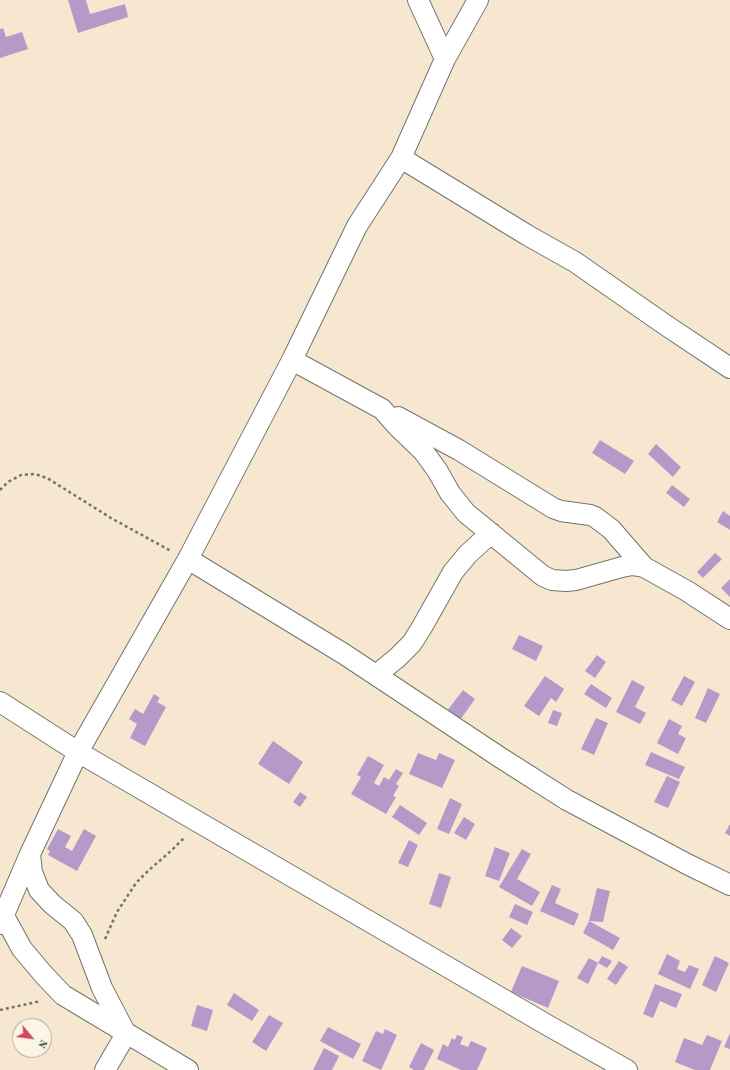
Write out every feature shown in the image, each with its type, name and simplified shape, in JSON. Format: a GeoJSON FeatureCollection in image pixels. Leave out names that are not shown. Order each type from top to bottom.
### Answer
{"type":"FeatureCollection","features":[{"type":"Feature","properties":{"kind":"street"},"geometry":{"type":"LineString","coordinates":[[418,0],[445,59]]}},
{"type":"Feature","properties":{"kind":"street"},"geometry":{"type":"LineString","coordinates":[[188,1070],[63,995],[44,976],[22,949],[2,920],[30,854],[78,752],[188,559],[292,360],[357,226],[401,158],[445,59],[478,0]]}},
{"type":"Feature","properties":{"kind":"street"},"geometry":{"type":"LineString","coordinates":[[401,158],[527,235],[575,262],[730,368]]}},
{"type":"Feature","properties":{"kind":"street"},"geometry":{"type":"LineString","coordinates":[[292,360],[459,450],[554,508],[561,511],[595,517],[611,529],[644,567]]}},
{"type":"Feature","properties":{"kind":"street"},"geometry":{"type":"LineString","coordinates":[[382,409],[423,451],[437,470],[450,493],[466,513],[543,576],[559,581],[576,580],[632,565],[644,567],[687,591],[730,619]]}},
{"type":"Feature","properties":{"kind":"street"},"geometry":{"type":"LineString","coordinates":[[376,675],[397,658],[412,643],[452,572],[468,554],[491,533]]}},
{"type":"Feature","properties":{"kind":"street"},"geometry":{"type":"LineString","coordinates":[[188,559],[376,675],[567,800],[687,864],[730,885]]}},
{"type":"Feature","properties":{"kind":"street"},"geometry":{"type":"LineString","coordinates":[[0,702],[78,752],[549,1026],[608,1065],[627,1070]]}},
{"type":"Feature","properties":{"kind":"street"},"geometry":{"type":"LineString","coordinates":[[30,854],[32,872],[40,890],[52,904],[73,921],[82,935],[111,1006],[126,1034]]}},
{"type":"Feature","properties":{"kind":"street"},"geometry":{"type":"LineString","coordinates":[[106,1070],[126,1034]]}},
{"type":"Feature","properties":{"kind":"path"},"geometry":{"type":"LineString","coordinates":[[0,490],[8,482],[21,475],[35,474],[47,478],[111,518],[188,559]]}},
{"type":"Feature","properties":{"kind":"path"},"geometry":{"type":"LineString","coordinates":[[93,964],[117,912],[136,883],[172,850],[199,822]]}},
{"type":"Feature","properties":{"kind":"path"},"geometry":{"type":"LineString","coordinates":[[0,1010],[63,995]]}},
{"type":"Feature","properties":{"kind":"building"},"geometry":{"type":"Polygon","coordinates":[[[68,0],[86,0],[90,14],[125,4],[128,17],[78,33],[68,0]]]}},
{"type":"Feature","properties":{"kind":"building"},"geometry":{"type":"Polygon","coordinates":[[[3,28],[6,37],[22,32],[28,49],[0,58],[0,29],[3,28]]]}},
{"type":"Feature","properties":{"kind":"building"},"geometry":{"type":"Polygon","coordinates":[[[600,440],[634,461],[625,474],[592,453],[600,440]]]}},
{"type":"Feature","properties":{"kind":"building"},"geometry":{"type":"Polygon","coordinates":[[[656,444],[681,467],[673,477],[648,454],[656,444]]]}},
{"type":"Feature","properties":{"kind":"building"},"geometry":{"type":"Polygon","coordinates":[[[672,485],[690,499],[684,507],[666,493],[672,485]]]}},
{"type":"Feature","properties":{"kind":"building"},"geometry":{"type":"Polygon","coordinates":[[[723,511],[730,516],[730,530],[717,522],[723,511]]]}},
{"type":"Feature","properties":{"kind":"building"},"geometry":{"type":"Polygon","coordinates":[[[715,553],[722,559],[703,578],[697,572],[715,553]]]}},
{"type":"Feature","properties":{"kind":"building"},"geometry":{"type":"Polygon","coordinates":[[[730,579],[730,597],[721,588],[730,579]]]}},
{"type":"Feature","properties":{"kind":"building"},"geometry":{"type":"Polygon","coordinates":[[[519,635],[543,646],[536,661],[512,649],[519,635]]]}},
{"type":"Feature","properties":{"kind":"building"},"geometry":{"type":"Polygon","coordinates":[[[597,655],[606,662],[595,678],[585,671],[597,655]]]}},
{"type":"Feature","properties":{"kind":"building"},"geometry":{"type":"Polygon","coordinates":[[[545,676],[564,689],[556,702],[551,698],[539,716],[524,706],[545,676]]]}},
{"type":"Feature","properties":{"kind":"building"},"geometry":{"type":"Polygon","coordinates":[[[684,676],[695,682],[682,706],[671,700],[684,676]]]}},
{"type":"Feature","properties":{"kind":"building"},"geometry":{"type":"Polygon","coordinates":[[[632,680],[645,687],[635,707],[646,713],[640,724],[616,712],[632,680]]]}},
{"type":"Feature","properties":{"kind":"building"},"geometry":{"type":"Polygon","coordinates":[[[591,684],[612,698],[606,708],[584,694],[591,684]]]}},
{"type":"Feature","properties":{"kind":"building"},"geometry":{"type":"Polygon","coordinates":[[[708,688],[720,694],[706,723],[695,718],[708,688]]]}},
{"type":"Feature","properties":{"kind":"building"},"geometry":{"type":"Polygon","coordinates":[[[463,690],[475,699],[460,720],[447,711],[463,690]]]}},
{"type":"Feature","properties":{"kind":"building"},"geometry":{"type":"Polygon","coordinates":[[[154,694],[160,698],[157,702],[166,707],[145,746],[130,738],[137,724],[129,719],[135,709],[143,714],[154,694]]]}},
{"type":"Feature","properties":{"kind":"building"},"geometry":{"type":"Polygon","coordinates":[[[553,710],[562,713],[557,726],[548,723],[553,710]]]}},
{"type":"Feature","properties":{"kind":"building"},"geometry":{"type":"Polygon","coordinates":[[[596,718],[608,723],[594,755],[581,749],[596,718]]]}},
{"type":"Feature","properties":{"kind":"building"},"geometry":{"type":"Polygon","coordinates":[[[669,719],[682,726],[678,734],[686,738],[678,754],[657,743],[669,719]]]}},
{"type":"Feature","properties":{"kind":"building"},"geometry":{"type":"Polygon","coordinates":[[[273,741],[303,762],[289,784],[258,764],[273,741]]]}},
{"type":"Feature","properties":{"kind":"building"},"geometry":{"type":"Polygon","coordinates":[[[651,752],[685,767],[679,779],[645,765],[651,752]]]}},
{"type":"Feature","properties":{"kind":"building"},"geometry":{"type":"Polygon","coordinates":[[[418,753],[436,760],[439,753],[455,760],[442,788],[409,774],[418,753]]]}},
{"type":"Feature","properties":{"kind":"building"},"geometry":{"type":"Polygon","coordinates":[[[368,756],[384,765],[374,783],[379,786],[384,777],[389,780],[396,769],[403,773],[396,784],[399,786],[393,796],[396,797],[386,814],[351,794],[361,777],[357,775],[368,756]]]}},
{"type":"Feature","properties":{"kind":"building"},"geometry":{"type":"Polygon","coordinates":[[[667,776],[680,782],[668,808],[654,802],[667,776]]]}},
{"type":"Feature","properties":{"kind":"building"},"geometry":{"type":"Polygon","coordinates":[[[300,792],[307,797],[300,807],[293,802],[300,792]]]}},
{"type":"Feature","properties":{"kind":"building"},"geometry":{"type":"Polygon","coordinates":[[[450,798],[462,804],[449,834],[437,829],[450,798]]]}},
{"type":"Feature","properties":{"kind":"building"},"geometry":{"type":"Polygon","coordinates":[[[400,805],[427,823],[419,835],[392,817],[400,805]]]}},
{"type":"Feature","properties":{"kind":"building"},"geometry":{"type":"Polygon","coordinates":[[[464,817],[475,824],[466,840],[454,833],[464,817]]]}},
{"type":"Feature","properties":{"kind":"building"},"geometry":{"type":"Polygon","coordinates":[[[730,824],[730,836],[725,833],[730,824]]]}},
{"type":"Feature","properties":{"kind":"building"},"geometry":{"type":"Polygon","coordinates":[[[58,829],[71,836],[65,847],[72,851],[84,829],[96,836],[77,871],[48,855],[50,851],[47,849],[58,829]]]}},
{"type":"Feature","properties":{"kind":"building"},"geometry":{"type":"Polygon","coordinates":[[[409,840],[418,845],[408,867],[398,863],[409,840]]]}},
{"type":"Feature","properties":{"kind":"building"},"geometry":{"type":"Polygon","coordinates":[[[495,847],[510,853],[499,881],[485,876],[495,847]]]}},
{"type":"Feature","properties":{"kind":"building"},"geometry":{"type":"Polygon","coordinates":[[[522,849],[531,854],[517,879],[540,892],[532,906],[499,887],[522,849]]]}},
{"type":"Feature","properties":{"kind":"building"},"geometry":{"type":"Polygon","coordinates":[[[439,873],[451,877],[441,908],[429,904],[439,873]]]}},
{"type":"Feature","properties":{"kind":"building"},"geometry":{"type":"Polygon","coordinates":[[[552,885],[561,889],[555,903],[579,914],[574,926],[540,911],[552,885]]]}},
{"type":"Feature","properties":{"kind":"building"},"geometry":{"type":"Polygon","coordinates":[[[597,888],[610,891],[603,922],[589,921],[597,888]]]}},
{"type":"Feature","properties":{"kind":"building"},"geometry":{"type":"Polygon","coordinates":[[[515,904],[533,912],[527,925],[509,917],[515,904]]]}},
{"type":"Feature","properties":{"kind":"building"},"geometry":{"type":"Polygon","coordinates":[[[589,921],[620,938],[613,950],[583,933],[589,921]]]}},
{"type":"Feature","properties":{"kind":"building"},"geometry":{"type":"Polygon","coordinates":[[[511,928],[522,936],[512,948],[502,940],[511,928]]]}},
{"type":"Feature","properties":{"kind":"building"},"geometry":{"type":"Polygon","coordinates":[[[667,954],[680,961],[677,969],[685,972],[689,965],[699,969],[690,989],[658,974],[667,954]]]}},
{"type":"Feature","properties":{"kind":"building"},"geometry":{"type":"Polygon","coordinates":[[[602,956],[612,961],[607,968],[598,963],[602,956]]]}},
{"type":"Feature","properties":{"kind":"building"},"geometry":{"type":"Polygon","coordinates":[[[715,956],[729,963],[716,992],[702,985],[715,956]]]}},
{"type":"Feature","properties":{"kind":"building"},"geometry":{"type":"Polygon","coordinates":[[[589,958],[598,963],[588,984],[577,978],[589,958]]]}},
{"type":"Feature","properties":{"kind":"building"},"geometry":{"type":"Polygon","coordinates":[[[619,961],[628,967],[616,985],[607,979],[619,961]]]}},
{"type":"Feature","properties":{"kind":"building"},"geometry":{"type":"Polygon","coordinates":[[[522,966],[559,981],[548,1008],[511,992],[522,966]]]}},
{"type":"Feature","properties":{"kind":"building"},"geometry":{"type":"Polygon","coordinates":[[[655,984],[682,994],[676,1008],[660,1001],[653,1018],[643,1014],[655,984]]]}},
{"type":"Feature","properties":{"kind":"building"},"geometry":{"type":"Polygon","coordinates":[[[234,993],[259,1010],[252,1021],[227,1005],[234,993]]]}},
{"type":"Feature","properties":{"kind":"building"},"geometry":{"type":"Polygon","coordinates":[[[197,1005],[213,1010],[207,1031],[191,1026],[197,1005]]]}},
{"type":"Feature","properties":{"kind":"building"},"geometry":{"type":"Polygon","coordinates":[[[269,1015],[283,1023],[266,1051],[252,1042],[269,1015]]]}},
{"type":"Feature","properties":{"kind":"building"},"geometry":{"type":"Polygon","coordinates":[[[328,1027],[361,1044],[353,1059],[320,1041],[328,1027]]]}},
{"type":"Feature","properties":{"kind":"building"},"geometry":{"type":"Polygon","coordinates":[[[385,1029],[397,1035],[381,1070],[362,1061],[376,1031],[383,1034],[385,1029]]]}},
{"type":"Feature","properties":{"kind":"building"},"geometry":{"type":"Polygon","coordinates":[[[730,1033],[730,1049],[724,1047],[730,1033]]]}},
{"type":"Feature","properties":{"kind":"building"},"geometry":{"type":"Polygon","coordinates":[[[457,1035],[463,1037],[460,1044],[468,1047],[471,1041],[487,1048],[477,1070],[461,1070],[437,1059],[443,1044],[448,1047],[452,1038],[455,1040],[457,1035]]]}},
{"type":"Feature","properties":{"kind":"building"},"geometry":{"type":"Polygon","coordinates":[[[707,1035],[722,1041],[710,1070],[695,1070],[675,1062],[684,1038],[702,1045],[707,1035]]]}},
{"type":"Feature","properties":{"kind":"building"},"geometry":{"type":"Polygon","coordinates":[[[421,1043],[434,1050],[424,1070],[414,1070],[409,1067],[421,1043]]]}},
{"type":"Feature","properties":{"kind":"building"},"geometry":{"type":"Polygon","coordinates":[[[324,1048],[339,1056],[332,1070],[313,1070],[324,1048]]]}}]}
